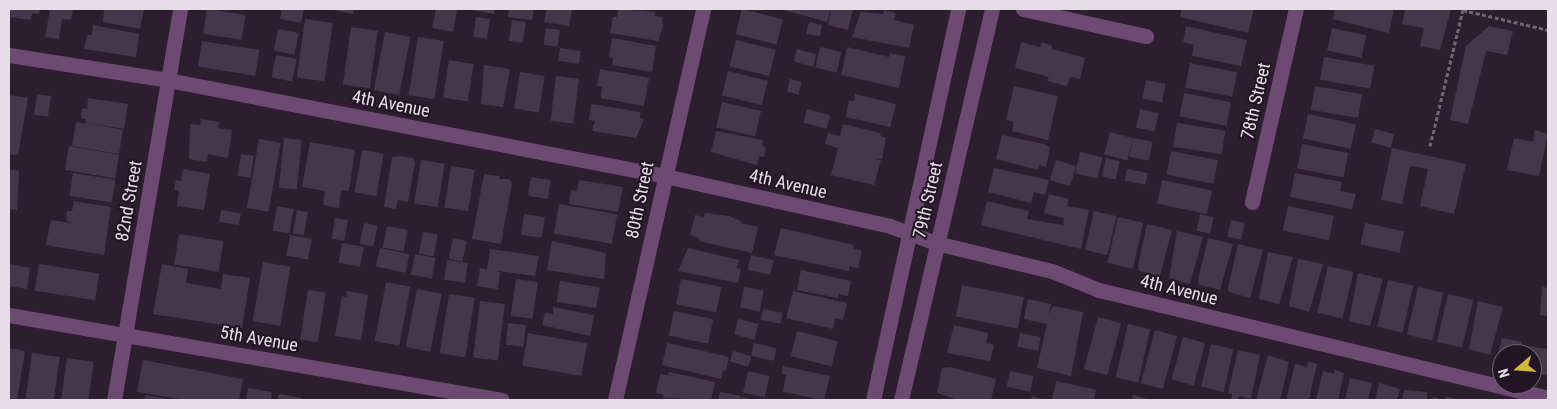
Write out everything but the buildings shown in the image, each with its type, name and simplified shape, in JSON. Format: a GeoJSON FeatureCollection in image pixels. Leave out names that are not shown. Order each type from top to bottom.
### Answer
{"type":"FeatureCollection","features":[{"type":"Feature","properties":{"kind":"street","name":"82nd Street"},"geometry":{"type":"LineString","coordinates":[[114,400],[180,9]]}},
{"type":"Feature","properties":{"kind":"street","name":"80th Street"},"geometry":{"type":"LineString","coordinates":[[616,400],[703,9]]}},
{"type":"Feature","properties":{"kind":"street","name":"79th Street"},"geometry":{"type":"LineString","coordinates":[[873,400],[958,9]]}},
{"type":"Feature","properties":{"kind":"street","name":"79th Street"},"geometry":{"type":"LineString","coordinates":[[901,400],[992,9]]}},
{"type":"Feature","properties":{"kind":"street"},"geometry":{"type":"LineString","coordinates":[[1023,9],[1146,36]]}},
{"type":"Feature","properties":{"kind":"street","name":"78th Street"},"geometry":{"type":"LineString","coordinates":[[1252,202],[1296,9]]}},
{"type":"Feature","properties":{"kind":"street","name":"4th Avenue"},"geometry":{"type":"LineString","coordinates":[[9,56],[168,80],[665,176],[910,232],[936,243],[1052,271],[1099,290],[1548,398]]}},
{"type":"Feature","properties":{"kind":"street","name":"5th Avenue"},"geometry":{"type":"LineString","coordinates":[[9,315],[502,400]]}},
{"type":"Feature","properties":{"kind":"path"},"geometry":{"type":"LineString","coordinates":[[1430,146],[1463,10],[1548,30]]}}]}
